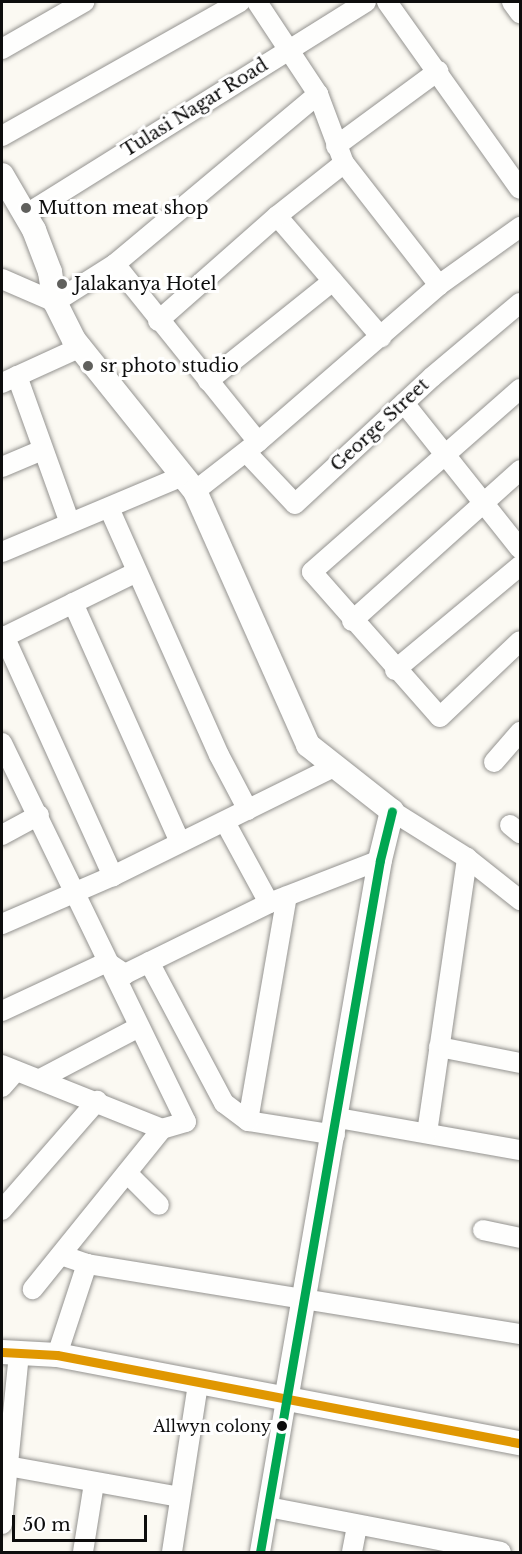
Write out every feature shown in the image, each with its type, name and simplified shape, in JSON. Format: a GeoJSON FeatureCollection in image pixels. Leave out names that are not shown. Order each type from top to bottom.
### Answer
{"type":"FeatureCollection","features":[{"type":"Feature","properties":{"kind":"street"},"geometry":{"type":"LineString","coordinates":[[2,49],[84,2]]}},
{"type":"Feature","properties":{"kind":"street"},"geometry":{"type":"LineString","coordinates":[[2,135],[240,2]]}},
{"type":"Feature","properties":{"kind":"street"},"geometry":{"type":"LineString","coordinates":[[256,2],[318,94],[340,154],[439,285]]}},
{"type":"Feature","properties":{"kind":"street","name":"Tulasi Nagar Road"},"geometry":{"type":"LineString","coordinates":[[26,215],[366,2]]}},
{"type":"Feature","properties":{"kind":"street"},"geometry":{"type":"LineString","coordinates":[[387,2],[520,189]]}},
{"type":"Feature","properties":{"kind":"street"},"geometry":{"type":"LineString","coordinates":[[512,2],[520,13]]}},
{"type":"Feature","properties":{"kind":"street"},"geometry":{"type":"LineString","coordinates":[[158,321],[277,216],[340,154],[438,71]]}},
{"type":"Feature","properties":{"kind":"street"},"geometry":{"type":"LineString","coordinates":[[55,302],[115,264],[318,94]]}},
{"type":"Feature","properties":{"kind":"street"},"geometry":{"type":"LineString","coordinates":[[2,175],[26,215],[50,272],[55,302],[77,344],[189,483],[308,745],[392,811],[467,858],[520,900]]}},
{"type":"Feature","properties":{"kind":"street"},"geometry":{"type":"LineString","coordinates":[[277,216],[381,337]]}},
{"type":"Feature","properties":{"kind":"street"},"geometry":{"type":"LineString","coordinates":[[2,552],[110,508],[189,483],[252,447],[439,285],[520,227]]}},
{"type":"Feature","properties":{"kind":"street"},"geometry":{"type":"LineString","coordinates":[[115,264],[158,321],[208,381],[252,447]]}},
{"type":"Feature","properties":{"kind":"street"},"geometry":{"type":"LineString","coordinates":[[2,279],[55,302]]}},
{"type":"Feature","properties":{"kind":"street"},"geometry":{"type":"LineString","coordinates":[[208,381],[333,281]]}},
{"type":"Feature","properties":{"kind":"street","name":"George Street"},"geometry":{"type":"LineString","coordinates":[[252,447],[295,504],[404,403],[520,303]]}},
{"type":"Feature","properties":{"kind":"street"},"geometry":{"type":"LineString","coordinates":[[70,523],[42,450],[7,376],[77,344]]}},
{"type":"Feature","properties":{"kind":"street"},"geometry":{"type":"LineString","coordinates":[[520,389],[443,454],[312,572],[395,670],[440,717],[520,641]]}},
{"type":"Feature","properties":{"kind":"street"},"geometry":{"type":"LineString","coordinates":[[404,403],[443,454],[485,502],[520,549]]}},
{"type":"Feature","properties":{"kind":"street"},"geometry":{"type":"LineString","coordinates":[[2,467],[42,450]]}},
{"type":"Feature","properties":{"kind":"street"},"geometry":{"type":"LineString","coordinates":[[352,621],[520,470]]}},
{"type":"Feature","properties":{"kind":"street"},"geometry":{"type":"LineString","coordinates":[[110,508],[248,810]]}},
{"type":"Feature","properties":{"kind":"street"},"geometry":{"type":"LineString","coordinates":[[395,670],[520,566]]}},
{"type":"Feature","properties":{"kind":"street"},"geometry":{"type":"LineString","coordinates":[[113,876],[3,637],[138,572]]}},
{"type":"Feature","properties":{"kind":"street"},"geometry":{"type":"LineString","coordinates":[[73,603],[180,843]]}},
{"type":"Feature","properties":{"kind":"street"},"geometry":{"type":"LineString","coordinates":[[494,762],[520,732]]}},
{"type":"Feature","properties":{"kind":"street"},"geometry":{"type":"LineString","coordinates":[[3,750],[39,815],[137,1028],[186,1122],[162,1129],[33,1289]]}},
{"type":"Feature","properties":{"kind":"street"},"geometry":{"type":"LineString","coordinates":[[2,924],[113,876],[336,766]]}},
{"type":"Feature","properties":{"kind":"street"},"geometry":{"type":"LineString","coordinates":[[260,1552],[306,1300],[380,860],[392,811]]}},
{"type":"Feature","properties":{"kind":"street"},"geometry":{"type":"LineString","coordinates":[[2,835],[39,815]]}},
{"type":"Feature","properties":{"kind":"street"},"geometry":{"type":"LineString","coordinates":[[225,822],[278,900],[248,1121]]}},
{"type":"Feature","properties":{"kind":"street"},"geometry":{"type":"LineString","coordinates":[[427,1133],[467,858]]}},
{"type":"Feature","properties":{"kind":"street"},"geometry":{"type":"LineString","coordinates":[[107,962],[125,974],[278,900],[380,860]]}},
{"type":"Feature","properties":{"kind":"street"},"geometry":{"type":"LineString","coordinates":[[2,1011],[107,962]]}},
{"type":"Feature","properties":{"kind":"street"},"geometry":{"type":"LineString","coordinates":[[149,962],[224,1102],[248,1121],[427,1133],[520,1150]]}},
{"type":"Feature","properties":{"kind":"street"},"geometry":{"type":"LineString","coordinates":[[40,1079],[137,1028]]}},
{"type":"Feature","properties":{"kind":"street"},"geometry":{"type":"LineString","coordinates":[[439,1047],[520,1063]]}},
{"type":"Feature","properties":{"kind":"street"},"geometry":{"type":"LineString","coordinates":[[2,1087],[9,1068],[97,1101],[162,1129]]}},
{"type":"Feature","properties":{"kind":"street"},"geometry":{"type":"LineString","coordinates":[[2,1210],[97,1101]]}},
{"type":"Feature","properties":{"kind":"street"},"geometry":{"type":"LineString","coordinates":[[127,1173],[159,1205]]}},
{"type":"Feature","properties":{"kind":"street"},"geometry":{"type":"LineString","coordinates":[[483,1230],[520,1238]]}},
{"type":"Feature","properties":{"kind":"street"},"geometry":{"type":"LineString","coordinates":[[60,1255],[87,1264],[520,1334]]}},
{"type":"Feature","properties":{"kind":"street"},"geometry":{"type":"LineString","coordinates":[[57,1355],[87,1264]]}},
{"type":"Feature","properties":{"kind":"street"},"geometry":{"type":"LineString","coordinates":[[2,1524],[10,1354],[57,1355],[198,1385],[520,1443]]}},
{"type":"Feature","properties":{"kind":"street"},"geometry":{"type":"LineString","coordinates":[[172,1552],[198,1385]]}},
{"type":"Feature","properties":{"kind":"street"},"geometry":{"type":"LineString","coordinates":[[5,1465],[179,1497]]}},
{"type":"Feature","properties":{"kind":"street"},"geometry":{"type":"LineString","coordinates":[[83,1552],[94,1483]]}},
{"type":"Feature","properties":{"kind":"street"},"geometry":{"type":"LineString","coordinates":[[268,1508],[357,1526],[435,1547],[501,1552]]}},
{"type":"Feature","properties":{"kind":"street"},"geometry":{"type":"LineString","coordinates":[[352,1552],[357,1526]]}},
{"type":"Feature","properties":{"kind":"transit line"},"geometry":{"type":"LineString","coordinates":[[260,1552],[380,860],[392,811]]}},
{"type":"Feature","properties":{"kind":"transit line"},"geometry":{"type":"LineString","coordinates":[[2,1352],[57,1355],[520,1443]]}},
{"type":"Feature","properties":{"kind":"place","name":"Mutton meat shop"},"geometry":{"type":"Point","coordinates":[26,208]}},
{"type":"Feature","properties":{"kind":"place","name":"Jalakanya Hotel"},"geometry":{"type":"Point","coordinates":[62,284]}},
{"type":"Feature","properties":{"kind":"place","name":"sr photo studio"},"geometry":{"type":"Point","coordinates":[88,366]}},
{"type":"Feature","properties":{"kind":"place","name":"Allwyn colony"},"geometry":{"type":"Point","coordinates":[282,1426]}}]}
